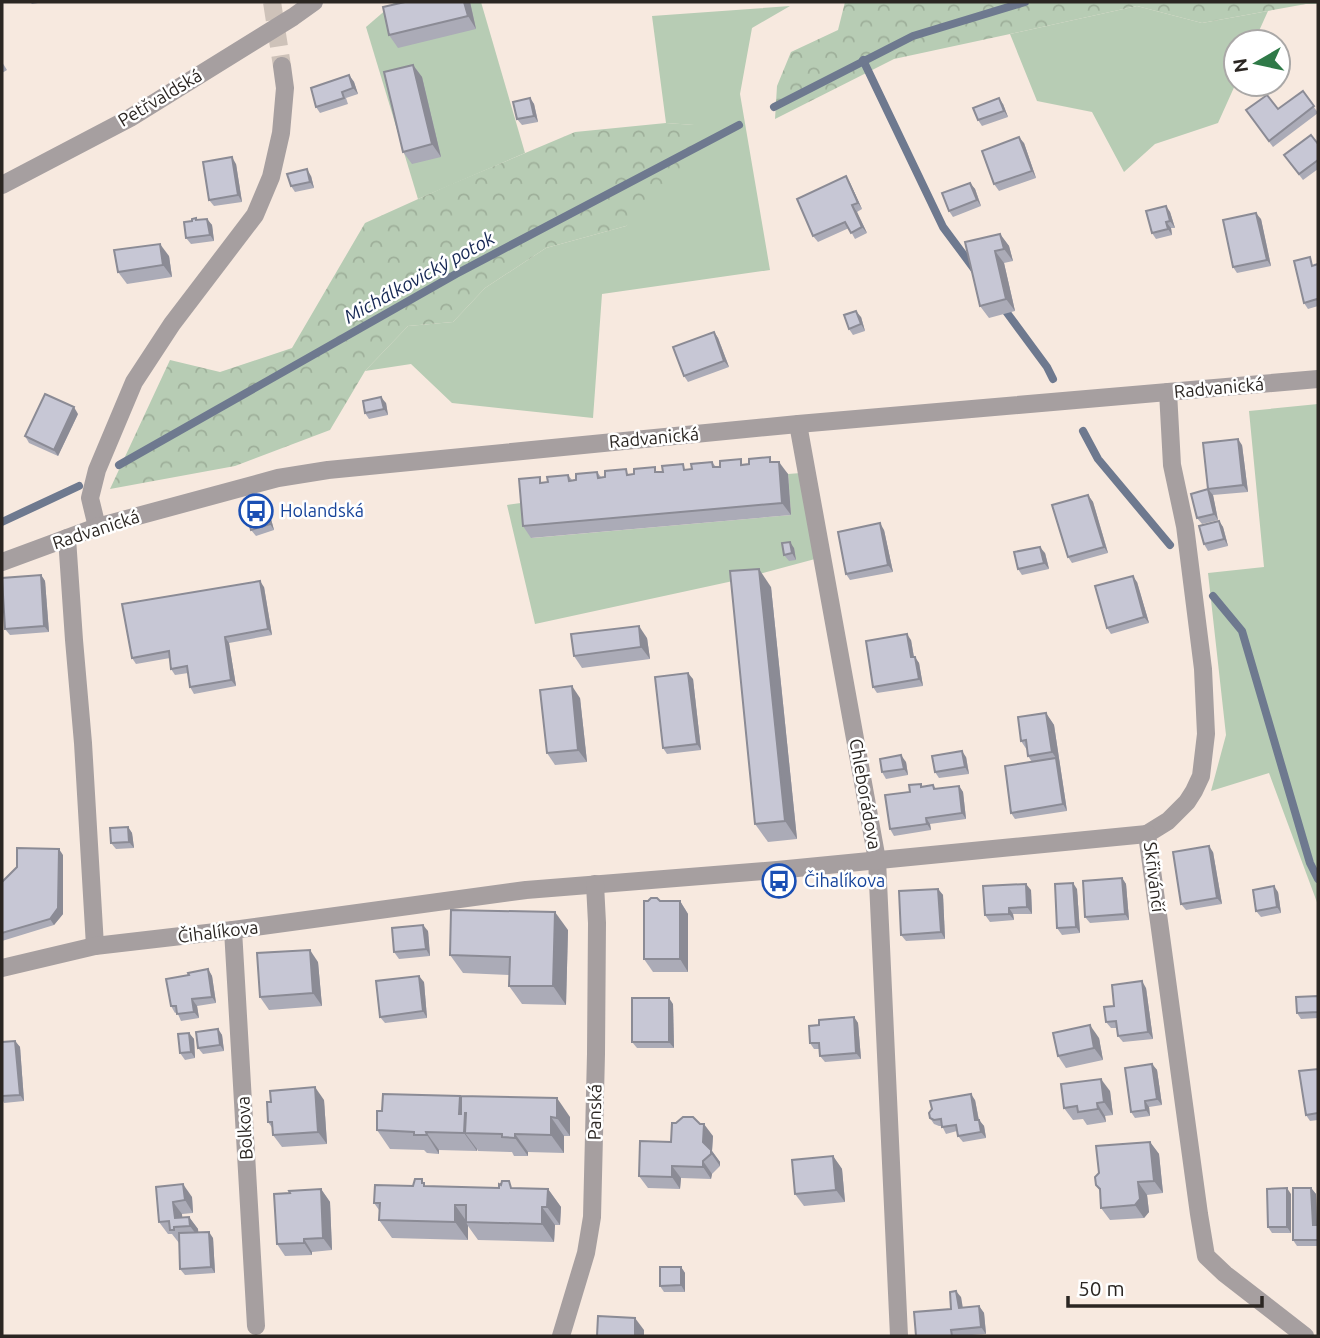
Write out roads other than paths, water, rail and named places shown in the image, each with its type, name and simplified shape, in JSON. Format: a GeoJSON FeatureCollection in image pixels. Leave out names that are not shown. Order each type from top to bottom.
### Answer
{"type":"FeatureCollection","features":[{"type":"Feature","properties":{"kind":"street","name":"Petřvaldská"},"geometry":{"type":"LineString","coordinates":[[2,185],[130,117],[314,2]]}},
{"type":"Feature","properties":{"kind":"street"},"geometry":{"type":"LineString","coordinates":[[97,527],[90,498],[97,470],[134,382],[172,324],[255,215],[271,177],[281,132],[285,88],[282,66]]}},
{"type":"Feature","properties":{"kind":"street","name":"Radvanická"},"geometry":{"type":"LineString","coordinates":[[2,562],[97,527],[278,478],[328,470],[1318,379]]}},
{"type":"Feature","properties":{"kind":"street","name":"Skřivánčí"},"geometry":{"type":"LineString","coordinates":[[1168,392],[1172,465],[1185,526],[1203,669],[1206,734],[1201,776],[1194,791],[1168,821],[1147,834],[1199,1214],[1206,1256],[1305,1336]]}},
{"type":"Feature","properties":{"kind":"street","name":"Chleborádova"},"geometry":{"type":"LineString","coordinates":[[798,425],[877,860],[899,1336]]}},
{"type":"Feature","properties":{"kind":"street"},"geometry":{"type":"LineString","coordinates":[[67,538],[83,743],[94,946]]}},
{"type":"Feature","properties":{"kind":"street","name":"Čihalíkova"},"geometry":{"type":"LineString","coordinates":[[2,968],[94,946],[526,890],[777,870],[1147,834]]}},
{"type":"Feature","properties":{"kind":"street","name":"Panská"},"geometry":{"type":"LineString","coordinates":[[561,1336],[586,1253],[592,1217],[596,1041],[595,884]]}},
{"type":"Feature","properties":{"kind":"street","name":"Bolkova"},"geometry":{"type":"LineString","coordinates":[[233,930],[256,1326]]}},
{"type":"Feature","properties":{"kind":"waterway","name":"Michálkovický potok"},"geometry":{"type":"LineString","coordinates":[[774,107],[913,36],[1025,2]]}},
{"type":"Feature","properties":{"kind":"waterway"},"geometry":{"type":"LineString","coordinates":[[863,60],[943,227],[975,270]]}},
{"type":"Feature","properties":{"kind":"waterway","name":"Michálkovický potok"},"geometry":{"type":"LineString","coordinates":[[119,465],[456,274],[739,125]]}},
{"type":"Feature","properties":{"kind":"waterway"},"geometry":{"type":"LineString","coordinates":[[1002,306],[1053,379]]}},
{"type":"Feature","properties":{"kind":"waterway"},"geometry":{"type":"LineString","coordinates":[[1083,431],[1098,459],[1170,545]]}},
{"type":"Feature","properties":{"kind":"waterway","name":"Michálkovický potok"},"geometry":{"type":"LineString","coordinates":[[2,522],[79,486]]}},
{"type":"Feature","properties":{"kind":"waterway"},"geometry":{"type":"LineString","coordinates":[[1213,596],[1242,631],[1310,863],[1318,879]]}},
{"type":"Feature","properties":{"kind":"tunnel"},"geometry":{"type":"LineString","coordinates":[[272,2],[282,66]]}},
{"type":"Feature","properties":{"kind":"place","name":"Holandská"},"geometry":{"type":"Point","coordinates":[256,511]}},
{"type":"Feature","properties":{"kind":"place","name":"Čihalíkova"},"geometry":{"type":"Point","coordinates":[779,881]}}]}
